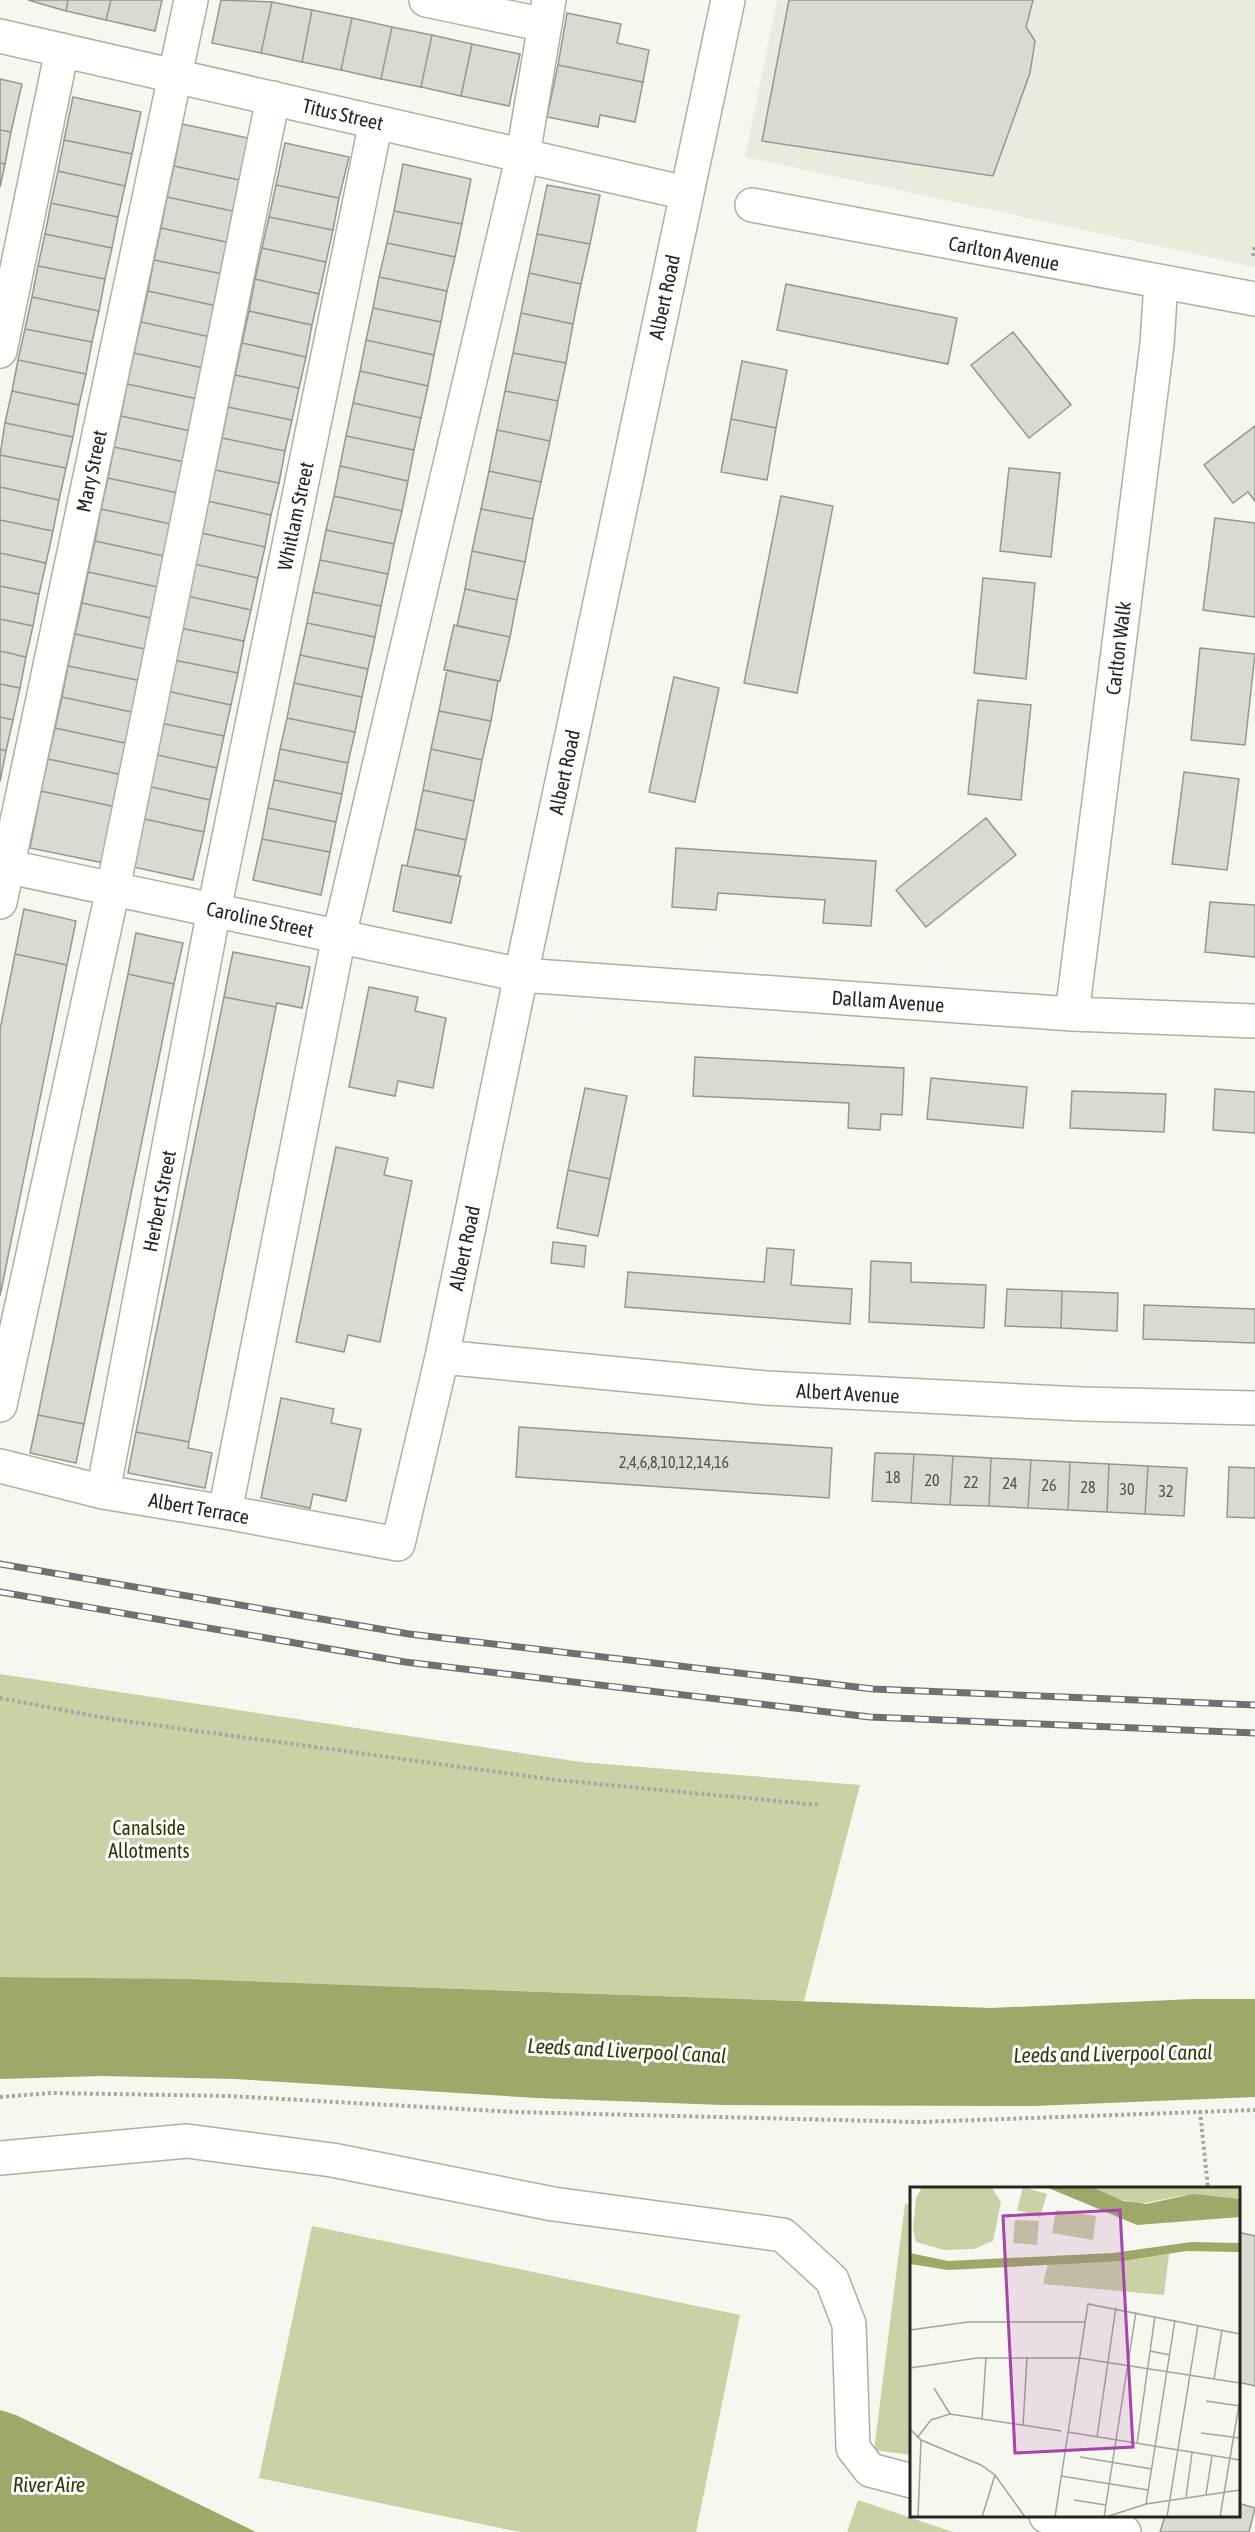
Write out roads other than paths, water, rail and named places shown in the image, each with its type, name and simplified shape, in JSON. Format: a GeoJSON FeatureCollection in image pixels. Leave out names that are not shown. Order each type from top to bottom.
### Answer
{"type":"FeatureCollection","features":[{"type":"Feature","properties":{"kind":"street","name":"Mary Street"},"geometry":{"type":"LineString","coordinates":[[0,902],[4,866],[191,0]]}},
{"type":"Feature","properties":{"kind":"street"},"geometry":{"type":"LineString","coordinates":[[225,1512],[339,936],[523,155],[547,12],[426,0]]}},
{"type":"Feature","properties":{"kind":"street","name":"Albert Road"},"geometry":{"type":"LineString","coordinates":[[398,1544],[442,1357],[728,0]]}},
{"type":"Feature","properties":{"kind":"street","name":"Titus Street"},"geometry":{"type":"LineString","coordinates":[[0,36],[686,193]]}},
{"type":"Feature","properties":{"kind":"street"},"geometry":{"type":"LineString","coordinates":[[0,351],[62,50]]}},
{"type":"Feature","properties":{"kind":"street"},"geometry":{"type":"LineString","coordinates":[[0,1405],[113,889],[273,98]]}},
{"type":"Feature","properties":{"kind":"street","name":"Whitlam Street"},"geometry":{"type":"LineString","coordinates":[[214,910],[376,122]]}},
{"type":"Feature","properties":{"kind":"street","name":"Carlton Avenue"},"geometry":{"type":"LineString","coordinates":[[752,205],[1255,299]]}},
{"type":"Feature","properties":{"kind":"street","name":"Carlton Walk"},"geometry":{"type":"LineString","coordinates":[[1072,1014],[1157,344],[1161,282]]}},
{"type":"Feature","properties":{"kind":"street","name":"Caroline Street"},"geometry":{"type":"LineString","coordinates":[[4,866],[521,975]]}},
{"type":"Feature","properties":{"kind":"street","name":"Herbert Street"},"geometry":{"type":"LineString","coordinates":[[103,1492],[214,910]]}},
{"type":"Feature","properties":{"kind":"street","name":"Dallam Avenue"},"geometry":{"type":"LineString","coordinates":[[521,975],[1072,1014],[1255,1021]]}},
{"type":"Feature","properties":{"kind":"street","name":"Albert Avenue"},"geometry":{"type":"LineString","coordinates":[[442,1357],[766,1388],[1083,1404],[1255,1408]]}},
{"type":"Feature","properties":{"kind":"street","name":"Albert Terrace"},"geometry":{"type":"LineString","coordinates":[[0,1466],[103,1492],[398,1544]]}},
{"type":"Feature","properties":{"kind":"street"},"geometry":{"type":"LineString","coordinates":[[0,2158],[188,2141],[332,2160],[553,2204],[783,2235],[832,2280],[849,2324],[853,2448],[870,2470],[910,2480]]}},
{"type":"Feature","properties":{"kind":"street"},"geometry":{"type":"LineString","coordinates":[[1051,2517],[1124,2532]]}},
{"type":"Feature","properties":{"kind":"water","name":"Leeds and Liverpool Canal"},"geometry":{"type":"Polygon","coordinates":[[[0,1977],[183,1979],[991,2008],[1194,1999],[1255,1999],[1255,2097],[1034,2106],[723,2105],[536,2098],[235,2079],[102,2076],[0,2079],[0,1977]]]}},
{"type":"Feature","properties":{"kind":"water","name":"River Aire"},"geometry":{"type":"Polygon","coordinates":[[[0,2410],[16,2415],[256,2532],[0,2532],[0,2410]]]}},
{"type":"Feature","properties":{"kind":"railway"},"geometry":{"type":"LineString","coordinates":[[0,1564],[409,1634],[873,1689],[1255,1705]]}},
{"type":"Feature","properties":{"kind":"railway"},"geometry":{"type":"LineString","coordinates":[[0,1592],[405,1662],[870,1717],[1255,1733]]}},
{"type":"Feature","properties":{"kind":"park label","name":"Canalside Allotments"},"geometry":{"type":"Point","coordinates":[149,1838]}}]}
